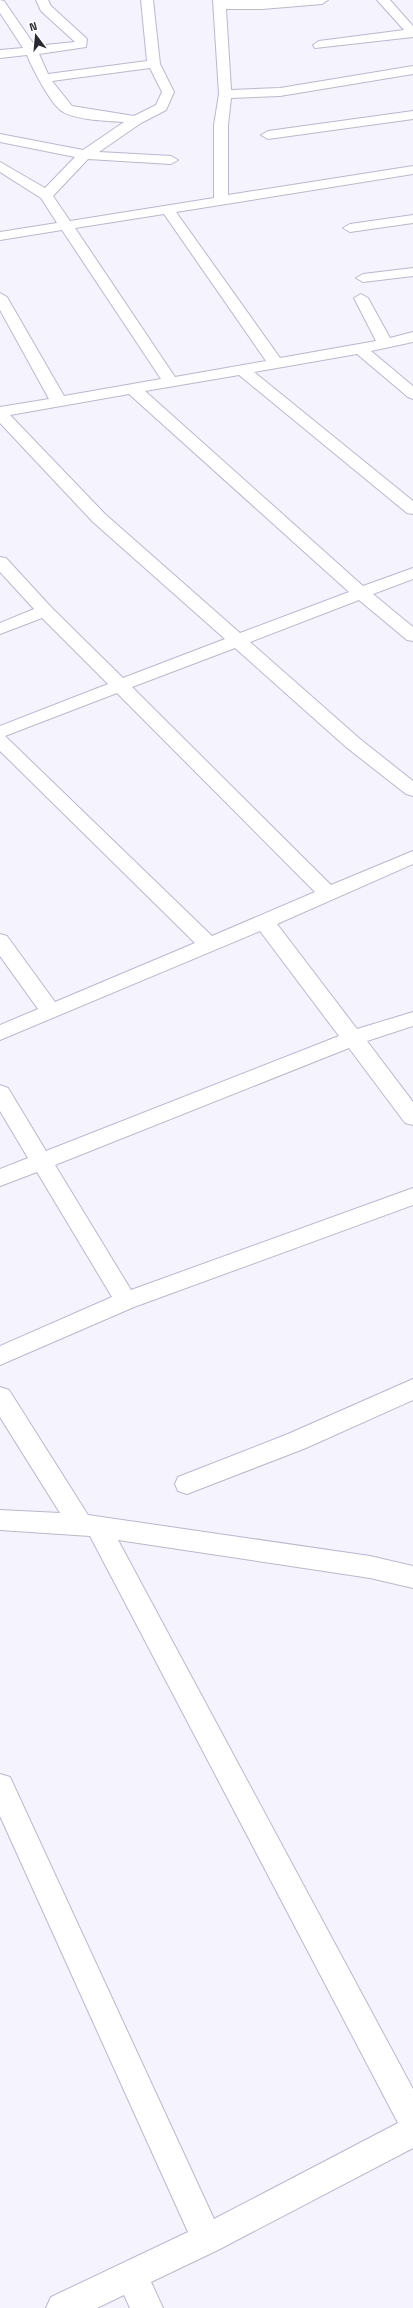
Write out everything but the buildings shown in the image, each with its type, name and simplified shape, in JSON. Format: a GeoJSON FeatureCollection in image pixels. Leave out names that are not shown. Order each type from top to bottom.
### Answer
{"type":"FeatureCollection","features":[{"type":"Feature","properties":{"kind":"street"},"geometry":{"type":"LineString","coordinates":[[0,54],[82,44],[81,39],[45,8],[42,0]]}},
{"type":"Feature","properties":{"kind":"street"},"geometry":{"type":"LineString","coordinates":[[46,196],[85,155],[136,120],[161,107],[165,102],[168,92],[154,64],[147,0]]}},
{"type":"Feature","properties":{"kind":"street"},"geometry":{"type":"LineString","coordinates":[[221,200],[220,124],[225,94],[219,3],[262,5],[322,0]]}},
{"type":"Feature","properties":{"kind":"street"},"geometry":{"type":"LineString","coordinates":[[383,0],[413,33]]}},
{"type":"Feature","properties":{"kind":"street"},"geometry":{"type":"LineString","coordinates":[[0,4],[31,50],[43,78],[67,110],[86,114],[136,120]]}},
{"type":"Feature","properties":{"kind":"street"},"geometry":{"type":"LineString","coordinates":[[319,45],[413,33]]}},
{"type":"Feature","properties":{"kind":"street"},"geometry":{"type":"LineString","coordinates":[[43,78],[154,64]]}},
{"type":"Feature","properties":{"kind":"street"},"geometry":{"type":"LineString","coordinates":[[225,94],[280,92],[413,70]]}},
{"type":"Feature","properties":{"kind":"street"},"geometry":{"type":"LineString","coordinates":[[268,135],[413,115]]}},
{"type":"Feature","properties":{"kind":"street"},"geometry":{"type":"LineString","coordinates":[[0,138],[85,155],[171,160]]}},
{"type":"Feature","properties":{"kind":"street"},"geometry":{"type":"LineString","coordinates":[[0,166],[46,196],[171,382]]}},
{"type":"Feature","properties":{"kind":"street"},"geometry":{"type":"LineString","coordinates":[[0,236],[413,170]]}},
{"type":"Feature","properties":{"kind":"street"},"geometry":{"type":"LineString","coordinates":[[167,209],[276,364]]}},
{"type":"Feature","properties":{"kind":"street"},"geometry":{"type":"LineString","coordinates":[[350,228],[413,219]]}},
{"type":"Feature","properties":{"kind":"street"},"geometry":{"type":"LineString","coordinates":[[363,278],[413,272]]}},
{"type":"Feature","properties":{"kind":"street"},"geometry":{"type":"LineString","coordinates":[[0,298],[59,402]]}},
{"type":"Feature","properties":{"kind":"street"},"geometry":{"type":"LineString","coordinates":[[361,298],[385,343]]}},
{"type":"Feature","properties":{"kind":"street"},"geometry":{"type":"LineString","coordinates":[[0,413],[360,349],[413,337]]}},
{"type":"Feature","properties":{"kind":"street"},"geometry":{"type":"LineString","coordinates":[[360,349],[413,394]]}},
{"type":"Feature","properties":{"kind":"street"},"geometry":{"type":"LineString","coordinates":[[242,370],[413,509]]}},
{"type":"Feature","properties":{"kind":"street"},"geometry":{"type":"LineString","coordinates":[[133,389],[361,593],[413,636]]}},
{"type":"Feature","properties":{"kind":"street"},"geometry":{"type":"LineString","coordinates":[[0,413],[99,518],[239,640],[353,743],[413,790]]}},
{"type":"Feature","properties":{"kind":"street"},"geometry":{"type":"LineString","coordinates":[[0,562],[46,611],[329,894]]}},
{"type":"Feature","properties":{"kind":"street"},"geometry":{"type":"LineString","coordinates":[[0,732],[413,572]]}},
{"type":"Feature","properties":{"kind":"street"},"geometry":{"type":"LineString","coordinates":[[0,629],[46,611]]}},
{"type":"Feature","properties":{"kind":"street"},"geometry":{"type":"LineString","coordinates":[[0,741],[209,945]]}},
{"type":"Feature","properties":{"kind":"street"},"geometry":{"type":"LineString","coordinates":[[0,1033],[264,922],[413,857]]}},
{"type":"Feature","properties":{"kind":"street"},"geometry":{"type":"LineString","coordinates":[[264,922],[413,1117]]}},
{"type":"Feature","properties":{"kind":"street"},"geometry":{"type":"LineString","coordinates":[[0,941],[51,1011]]}},
{"type":"Feature","properties":{"kind":"street"},"geometry":{"type":"LineString","coordinates":[[0,1178],[354,1038],[413,1019]]}},
{"type":"Feature","properties":{"kind":"street"},"geometry":{"type":"LineString","coordinates":[[0,1093],[126,1301]]}},
{"type":"Feature","properties":{"kind":"street"},"geometry":{"type":"LineString","coordinates":[[0,1356],[126,1301],[413,1196]]}},
{"type":"Feature","properties":{"kind":"street"},"geometry":{"type":"LineString","coordinates":[[187,1484],[297,1440],[413,1390]]}},
{"type":"Feature","properties":{"kind":"street"},"geometry":{"type":"LineString","coordinates":[[0,1397],[89,1525],[413,2120]]}},
{"type":"Feature","properties":{"kind":"street"},"geometry":{"type":"LineString","coordinates":[[0,1520],[89,1525],[370,1566],[413,1577]]}},
{"type":"Feature","properties":{"kind":"street"},"geometry":{"type":"LineString","coordinates":[[0,1786],[207,2239]]}},
{"type":"Feature","properties":{"kind":"street"},"geometry":{"type":"LineString","coordinates":[[62,2308],[207,2239],[413,2132]]}},
{"type":"Feature","properties":{"kind":"street"},"geometry":{"type":"LineString","coordinates":[[132,2275],[146,2308]]}}]}
